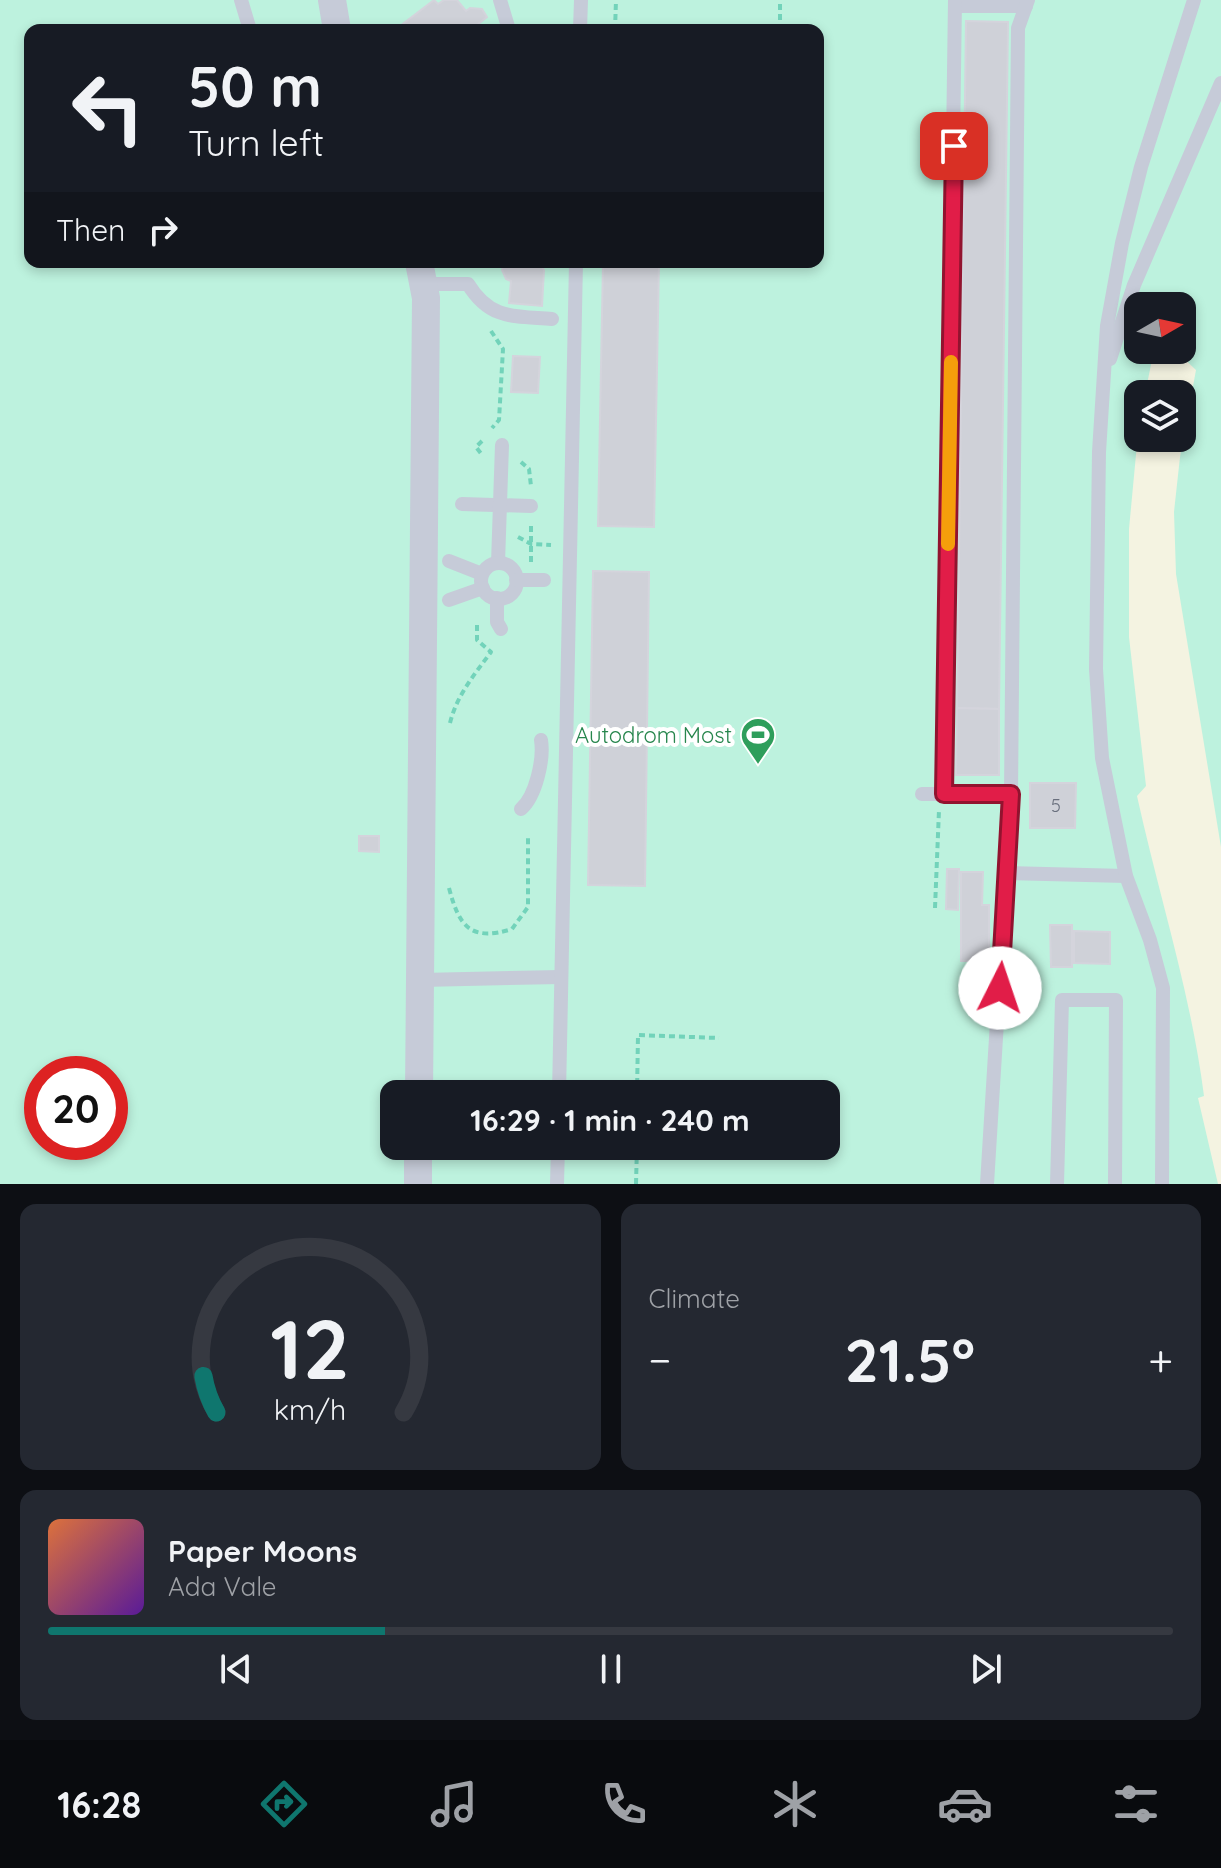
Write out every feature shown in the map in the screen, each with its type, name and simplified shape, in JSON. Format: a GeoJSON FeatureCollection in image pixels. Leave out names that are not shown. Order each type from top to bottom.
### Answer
{"type":"FeatureCollection","features":[{"type":"Feature","properties":{"kind":"street"},"geometry":{"type":"LineString","coordinates":[[332,0],[336,24]]}},
{"type":"Feature","properties":{"kind":"street"},"geometry":{"type":"LineString","coordinates":[[419,1080],[422,273]]}},
{"type":"Feature","properties":{"kind":"street"},"geometry":{"type":"LineString","coordinates":[[418,1160],[418,1184]]}},
{"type":"Feature","properties":{"kind":"lane"},"geometry":{"type":"LineString","coordinates":[[243,0],[249,24]]}},
{"type":"Feature","properties":{"kind":"lane"},"geometry":{"type":"LineString","coordinates":[[500,0],[507,24]]}},
{"type":"Feature","properties":{"kind":"lane"},"geometry":{"type":"LineString","coordinates":[[580,24],[581,0]]}},
{"type":"Feature","properties":{"kind":"lane"},"geometry":{"type":"LineString","coordinates":[[1162,1184],[1163,988],[1150,940],[1126,876],[1102,758],[1096,669],[1099,452],[1107,326],[1122,243],[1141,167],[1194,0]]}},
{"type":"Feature","properties":{"kind":"lane"},"geometry":{"type":"LineString","coordinates":[[942,794],[955,3],[1027,3],[1018,28],[1011,794],[987,1184]]}},
{"type":"Feature","properties":{"kind":"lane"},"geometry":{"type":"LineString","coordinates":[[1104,378],[1134,285],[1221,83]]}},
{"type":"Feature","properties":{"kind":"lane"},"geometry":{"type":"LineString","coordinates":[[559,1080],[576,268]]}},
{"type":"Feature","properties":{"kind":"lane"},"geometry":{"type":"LineString","coordinates":[[422,273],[468,284],[490,310],[503,315],[552,319]]}},
{"type":"Feature","properties":{"kind":"lane"},"geometry":{"type":"LineString","coordinates":[[498,563],[502,445]]}},
{"type":"Feature","properties":{"kind":"lane"},"geometry":{"type":"LineString","coordinates":[[462,504],[531,506]]}},
{"type":"Feature","properties":{"kind":"lane"},"geometry":{"type":"LineString","coordinates":[[449,561],[482,581],[489,595],[497,598],[511,594],[516,580],[511,568],[498,563],[490,565],[482,581],[449,600]]}},
{"type":"Feature","properties":{"kind":"lane"},"geometry":{"type":"LineString","coordinates":[[516,580],[544,580]]}},
{"type":"Feature","properties":{"kind":"lane"},"geometry":{"type":"LineString","coordinates":[[497,598],[497,622],[501,629]]}},
{"type":"Feature","properties":{"kind":"lane"},"geometry":{"type":"LineString","coordinates":[[521,809],[530,799],[543,752],[541,740]]}},
{"type":"Feature","properties":{"kind":"lane"},"geometry":{"type":"LineString","coordinates":[[922,794],[1011,794]]}},
{"type":"Feature","properties":{"kind":"lane"},"geometry":{"type":"LineString","coordinates":[[1008,873],[1126,876]]}},
{"type":"Feature","properties":{"kind":"lane"},"geometry":{"type":"LineString","coordinates":[[421,980],[560,977]]}},
{"type":"Feature","properties":{"kind":"lane"},"geometry":{"type":"LineString","coordinates":[[1057,1184],[1062,1000],[1116,1000],[1115,1184]]}},
{"type":"Feature","properties":{"kind":"lane"},"geometry":{"type":"LineString","coordinates":[[557,1184],[558,1160]]}},
{"type":"Feature","properties":{"kind":"path"},"geometry":{"type":"LineString","coordinates":[[615,24],[616,0]]}},
{"type":"Feature","properties":{"kind":"path"},"geometry":{"type":"LineString","coordinates":[[780,0],[780,24]]}},
{"type":"Feature","properties":{"kind":"path"},"geometry":{"type":"LineString","coordinates":[[514,527],[517,536],[525,542],[569,544]]}},
{"type":"Feature","properties":{"kind":"path"},"geometry":{"type":"LineString","coordinates":[[450,735],[455,707],[491,652],[477,640],[477,617]]}},
{"type":"Feature","properties":{"kind":"path"},"geometry":{"type":"LineString","coordinates":[[935,908],[942,794]]}},
{"type":"Feature","properties":{"kind":"path"},"geometry":{"type":"LineString","coordinates":[[448,886],[458,917],[465,927],[488,934],[512,929],[528,907],[528,837]]}},
{"type":"Feature","properties":{"kind":"path"},"geometry":{"type":"LineString","coordinates":[[637,1080],[638,1035],[719,1038]]}},
{"type":"Feature","properties":{"kind":"path"},"geometry":{"type":"LineString","coordinates":[[636,1184],[637,1160]]}},
{"type":"Feature","properties":{"kind":"green space","name":"Autodrom Most"},"geometry":{"type":"Polygon","coordinates":[[[0,0],[1221,0],[1221,1184],[0,1184],[0,0]]]}},
{"type":"Feature","properties":{"kind":"sand"},"geometry":{"type":"Polygon","coordinates":[[[1151,364],[1190,364],[1196,370],[1194,380],[1148,380],[1151,364]]]}},
{"type":"Feature","properties":{"kind":"sand"},"geometry":{"type":"Polygon","coordinates":[[[1136,452],[1181,452],[1174,512],[1176,574],[1221,847],[1221,1184],[1218,1184],[1198,1098],[1204,1096],[1191,1020],[1137,796],[1146,786],[1129,637],[1129,529],[1136,452]]]}},
{"type":"Feature","properties":{"kind":"building"},"geometry":{"type":"Polygon","coordinates":[[[434,0],[438,4],[444,0],[457,0],[466,11],[470,8],[482,9],[487,17],[478,24],[403,24],[434,0]]]}},
{"type":"Feature","properties":{"kind":"building"},"geometry":{"type":"Polygon","coordinates":[[[966,21],[1008,22],[999,709],[957,708],[966,21]]]}},
{"type":"Feature","properties":{"kind":"building"},"geometry":{"type":"Polygon","coordinates":[[[542,268],[542,306],[509,303],[511,281],[506,279],[502,270],[542,268]]]}},
{"type":"Feature","properties":{"kind":"building"},"geometry":{"type":"Polygon","coordinates":[[[603,268],[659,268],[654,527],[598,526],[603,268]]]}},
{"type":"Feature","properties":{"kind":"building"},"geometry":{"type":"Polygon","coordinates":[[[513,356],[540,357],[538,393],[511,392],[513,356]]]}},
{"type":"Feature","properties":{"kind":"building"},"geometry":{"type":"Polygon","coordinates":[[[593,571],[649,572],[645,886],[588,885],[593,571]]]}},
{"type":"Feature","properties":{"kind":"building"},"geometry":{"type":"Polygon","coordinates":[[[957,708],[999,709],[999,775],[956,775],[957,708]]]}},
{"type":"Feature","properties":{"kind":"building"},"geometry":{"type":"Polygon","coordinates":[[[1030,783],[1076,783],[1075,828],[1030,828],[1030,783]]]}},
{"type":"Feature","properties":{"kind":"building"},"geometry":{"type":"Polygon","coordinates":[[[359,836],[379,836],[379,852],[359,851],[359,836]]]}},
{"type":"Feature","properties":{"kind":"building"},"geometry":{"type":"Polygon","coordinates":[[[947,869],[959,869],[958,910],[946,909],[947,869]]]}},
{"type":"Feature","properties":{"kind":"building"},"geometry":{"type":"Polygon","coordinates":[[[961,872],[983,872],[982,905],[989,905],[989,961],[961,961],[961,872]]]}},
{"type":"Feature","properties":{"kind":"building"},"geometry":{"type":"Polygon","coordinates":[[[1050,925],[1072,925],[1072,967],[1051,967],[1050,925]]]}},
{"type":"Feature","properties":{"kind":"building"},"geometry":{"type":"Polygon","coordinates":[[[1074,931],[1110,932],[1110,964],[1074,963],[1074,931]]]}},
{"type":"Feature","properties":{"kind":"slow traffic"},"geometry":{"type":"LineString","coordinates":[[948,544],[951,362]]}},
{"type":"Feature","properties":{"kind":"place","name":"Autodrom Most"},"geometry":{"type":"Point","coordinates":[758,766]}},
{"type":"Feature","properties":{"kind":"route"},"geometry":{"type":"LineString","coordinates":[[954,146],[944,794],[1011,794],[1000,988]]}}]}
